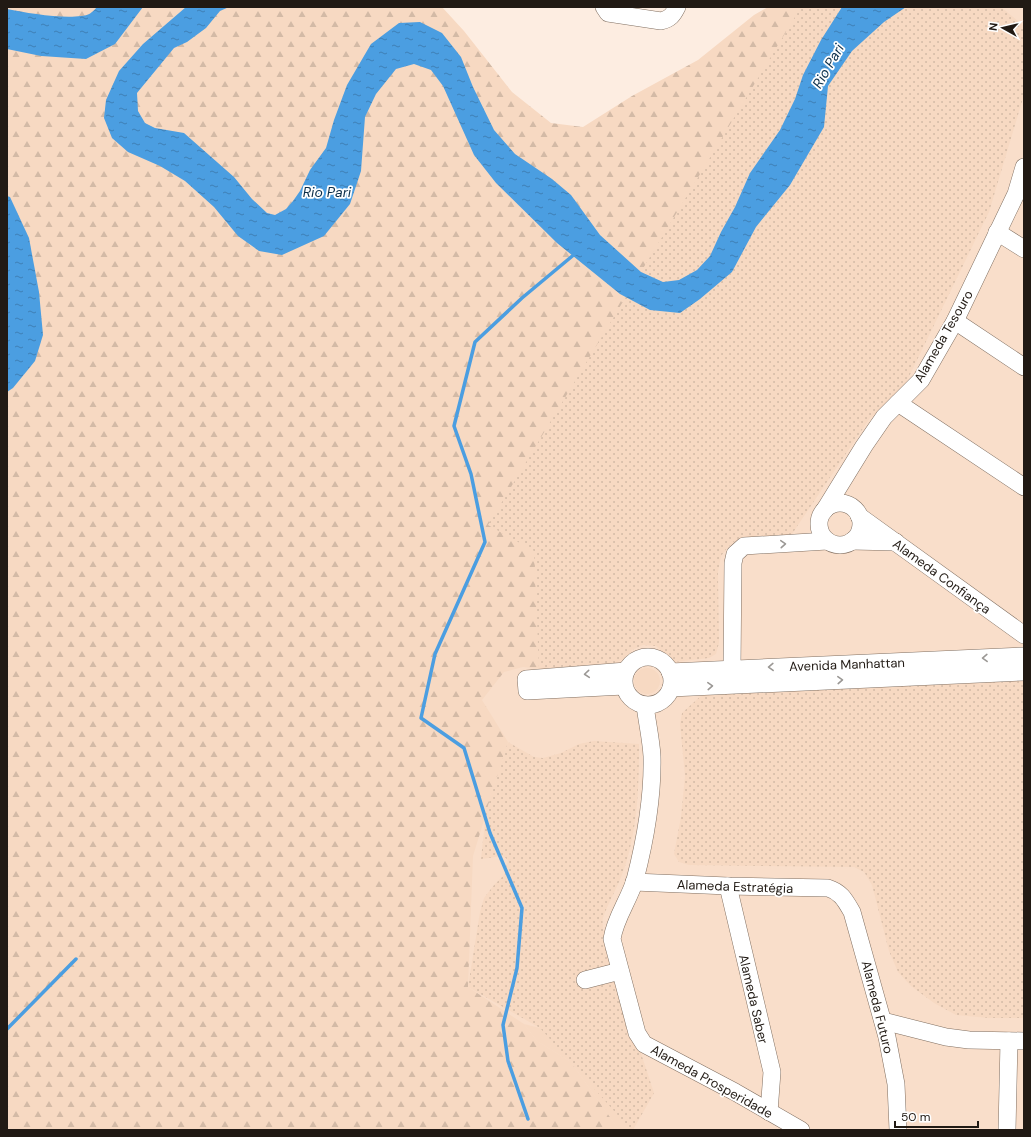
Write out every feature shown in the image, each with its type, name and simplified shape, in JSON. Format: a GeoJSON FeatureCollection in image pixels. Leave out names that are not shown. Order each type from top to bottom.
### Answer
{"type":"FeatureCollection","features":[{"type":"Feature","properties":{"kind":"lane"},"geometry":{"type":"LineString","coordinates":[[604,7],[608,13],[661,21],[667,20],[672,15],[676,7]]}},
{"type":"Feature","properties":{"kind":"lane","name":"Alameda Tesouro"},"geometry":{"type":"LineString","coordinates":[[807,542],[822,514],[864,446],[884,417],[921,380],[955,321],[1016,194],[1024,167]]}},
{"type":"Feature","properties":{"kind":"lane"},"geometry":{"type":"LineString","coordinates":[[997,232],[1024,250]]}},
{"type":"Feature","properties":{"kind":"lane"},"geometry":{"type":"LineString","coordinates":[[955,321],[1024,367]]}},
{"type":"Feature","properties":{"kind":"lane"},"geometry":{"type":"LineString","coordinates":[[898,403],[1024,487]]}},
{"type":"Feature","properties":{"kind":"lane"},"geometry":{"type":"LineString","coordinates":[[840,485],[846,504]]}},
{"type":"Feature","properties":{"kind":"lane"},"geometry":{"type":"LineString","coordinates":[[836,503],[846,504],[855,510],[859,516],[861,529],[858,536],[852,542],[841,546],[834,545],[827,541],[820,532],[819,524],[822,514],[829,506],[836,503]]}},
{"type":"Feature","properties":{"kind":"lane","name":"Alameda Confiança"},"geometry":{"type":"LineString","coordinates":[[859,516],[1024,636]]}},
{"type":"Feature","properties":{"kind":"lane"},"geometry":{"type":"LineString","coordinates":[[732,669],[733,563],[735,554],[744,546],[827,541]]}},
{"type":"Feature","properties":{"kind":"lane"},"geometry":{"type":"LineString","coordinates":[[852,542],[896,542]]}},
{"type":"Feature","properties":{"kind":"lane","name":"Avenida Manhattan"},"geometry":{"type":"LineString","coordinates":[[670,680],[732,669],[1024,656]]}},
{"type":"Feature","properties":{"kind":"lane"},"geometry":{"type":"LineString","coordinates":[[651,657],[659,660],[665,665],[670,680],[667,695],[661,701],[645,705],[632,699],[627,693],[625,678],[630,665],[636,660],[651,657]]}},
{"type":"Feature","properties":{"kind":"lane","name":"Avenida Manhattan"},"geometry":{"type":"LineString","coordinates":[[670,680],[1024,672]]}},
{"type":"Feature","properties":{"kind":"lane"},"geometry":{"type":"LineString","coordinates":[[585,980],[620,971],[612,939],[614,927],[634,882],[642,848],[652,779],[652,754],[645,705]]}},
{"type":"Feature","properties":{"kind":"lane","name":"Alameda Estratégia"},"geometry":{"type":"LineString","coordinates":[[634,882],[828,888],[836,890]]}},
{"type":"Feature","properties":{"kind":"lane","name":"Alameda Saber"},"geometry":{"type":"LineString","coordinates":[[728,886],[772,1072],[769,1112]]}},
{"type":"Feature","properties":{"kind":"lane","name":"Alameda Futuro"},"geometry":{"type":"LineString","coordinates":[[836,890],[843,896],[852,912],[887,1036],[896,1084],[898,1130]]}},
{"type":"Feature","properties":{"kind":"lane","name":"Alameda Prosperidade"},"geometry":{"type":"LineString","coordinates":[[620,971],[637,1033],[644,1044],[800,1130]]}},
{"type":"Feature","properties":{"kind":"lane"},"geometry":{"type":"LineString","coordinates":[[883,1021],[946,1037],[969,1040],[1016,1041],[1006,1130]]}},
{"type":"Feature","properties":{"kind":"shaded area"},"geometry":{"type":"Polygon","coordinates":[[[800,7],[1024,7],[1024,1130],[535,1130],[469,1085],[402,773],[800,7]]]}},
{"type":"Feature","properties":{"kind":"green space"},"geometry":{"type":"Polygon","coordinates":[[[7,7],[442,7],[464,31],[512,92],[551,123],[583,127],[632,96],[698,60],[754,15],[768,7],[995,7],[568,612],[539,669],[523,667],[504,672],[482,700],[508,742],[473,856],[468,987],[524,1024],[537,1041],[571,1062],[619,1130],[7,1130],[7,7]]]}},
{"type":"Feature","properties":{"kind":"green space"},"geometry":{"type":"Polygon","coordinates":[[[801,7],[1001,7],[1024,26],[1024,95],[989,212],[902,391],[870,418],[790,537],[735,541],[721,556],[718,572],[719,643],[716,654],[709,658],[674,662],[656,646],[643,645],[632,650],[626,658],[615,663],[539,669],[534,551],[488,525],[801,7]]]}},
{"type":"Feature","properties":{"kind":"green space"},"geometry":{"type":"Polygon","coordinates":[[[647,668],[656,672],[660,681],[656,690],[647,694],[638,690],[634,681],[638,672],[647,668]]]}},
{"type":"Feature","properties":{"kind":"green space"},"geometry":{"type":"Polygon","coordinates":[[[1024,681],[1024,1018],[989,1018],[956,1015],[934,1003],[911,986],[898,972],[889,951],[872,885],[864,872],[854,867],[689,865],[679,862],[674,854],[681,817],[685,776],[680,724],[682,713],[704,693],[1024,681]]]}},
{"type":"Feature","properties":{"kind":"green space"},"geometry":{"type":"Polygon","coordinates":[[[594,741],[639,744],[638,789],[633,834],[624,870],[603,918],[603,930],[627,1027],[635,1035],[654,1093],[633,1130],[631,1130],[540,1028],[468,987],[480,912],[484,898],[504,875],[508,860],[503,856],[481,859],[486,812],[508,742],[534,757],[543,758],[561,753],[579,744],[594,741]]]}},
{"type":"Feature","properties":{"kind":"green space"},"geometry":{"type":"Polygon","coordinates":[[[524,1024],[540,1028],[588,1066],[632,1130],[619,1130],[571,1062],[537,1041],[524,1024]]]}},
{"type":"Feature","properties":{"kind":"water"},"geometry":{"type":"Polygon","coordinates":[[[97,7],[143,7],[115,44],[86,59],[41,56],[7,49],[7,9],[44,15],[73,17],[84,16],[92,12],[97,7]]]}},
{"type":"Feature","properties":{"kind":"water","name":"Rio Pari"},"geometry":{"type":"Polygon","coordinates":[[[186,7],[229,7],[220,11],[206,28],[187,42],[174,48],[137,93],[138,111],[145,123],[155,128],[184,133],[234,177],[252,199],[267,213],[275,215],[286,209],[300,191],[310,170],[326,148],[334,120],[347,85],[371,44],[399,23],[420,22],[442,33],[461,57],[473,87],[494,130],[515,154],[552,179],[571,195],[600,235],[641,272],[663,282],[679,280],[697,270],[710,256],[735,207],[750,173],[780,130],[795,99],[803,75],[821,40],[842,7],[906,7],[884,22],[852,51],[828,86],[824,127],[790,185],[756,227],[732,272],[700,299],[680,313],[650,310],[620,294],[557,243],[496,183],[474,155],[443,86],[431,70],[414,64],[396,69],[376,94],[365,117],[361,171],[350,204],[324,236],[282,255],[259,251],[238,236],[214,207],[185,181],[160,166],[128,152],[112,138],[104,118],[106,100],[119,71],[143,44],[186,7]]]}},
{"type":"Feature","properties":{"kind":"water"},"geometry":{"type":"Polygon","coordinates":[[[7,196],[10,197],[29,238],[39,292],[43,335],[35,361],[13,388],[7,392],[7,196]]]}},
{"type":"Feature","properties":{"kind":"waterway"},"geometry":{"type":"LineString","coordinates":[[528,1119],[508,1061],[503,1025],[517,968],[522,908],[490,833],[464,748],[421,718],[435,654],[485,542],[471,474],[454,426],[475,342],[522,298],[576,253]]}},
{"type":"Feature","properties":{"kind":"waterway"},"geometry":{"type":"LineString","coordinates":[[7,1029],[76,959]]}}]}
